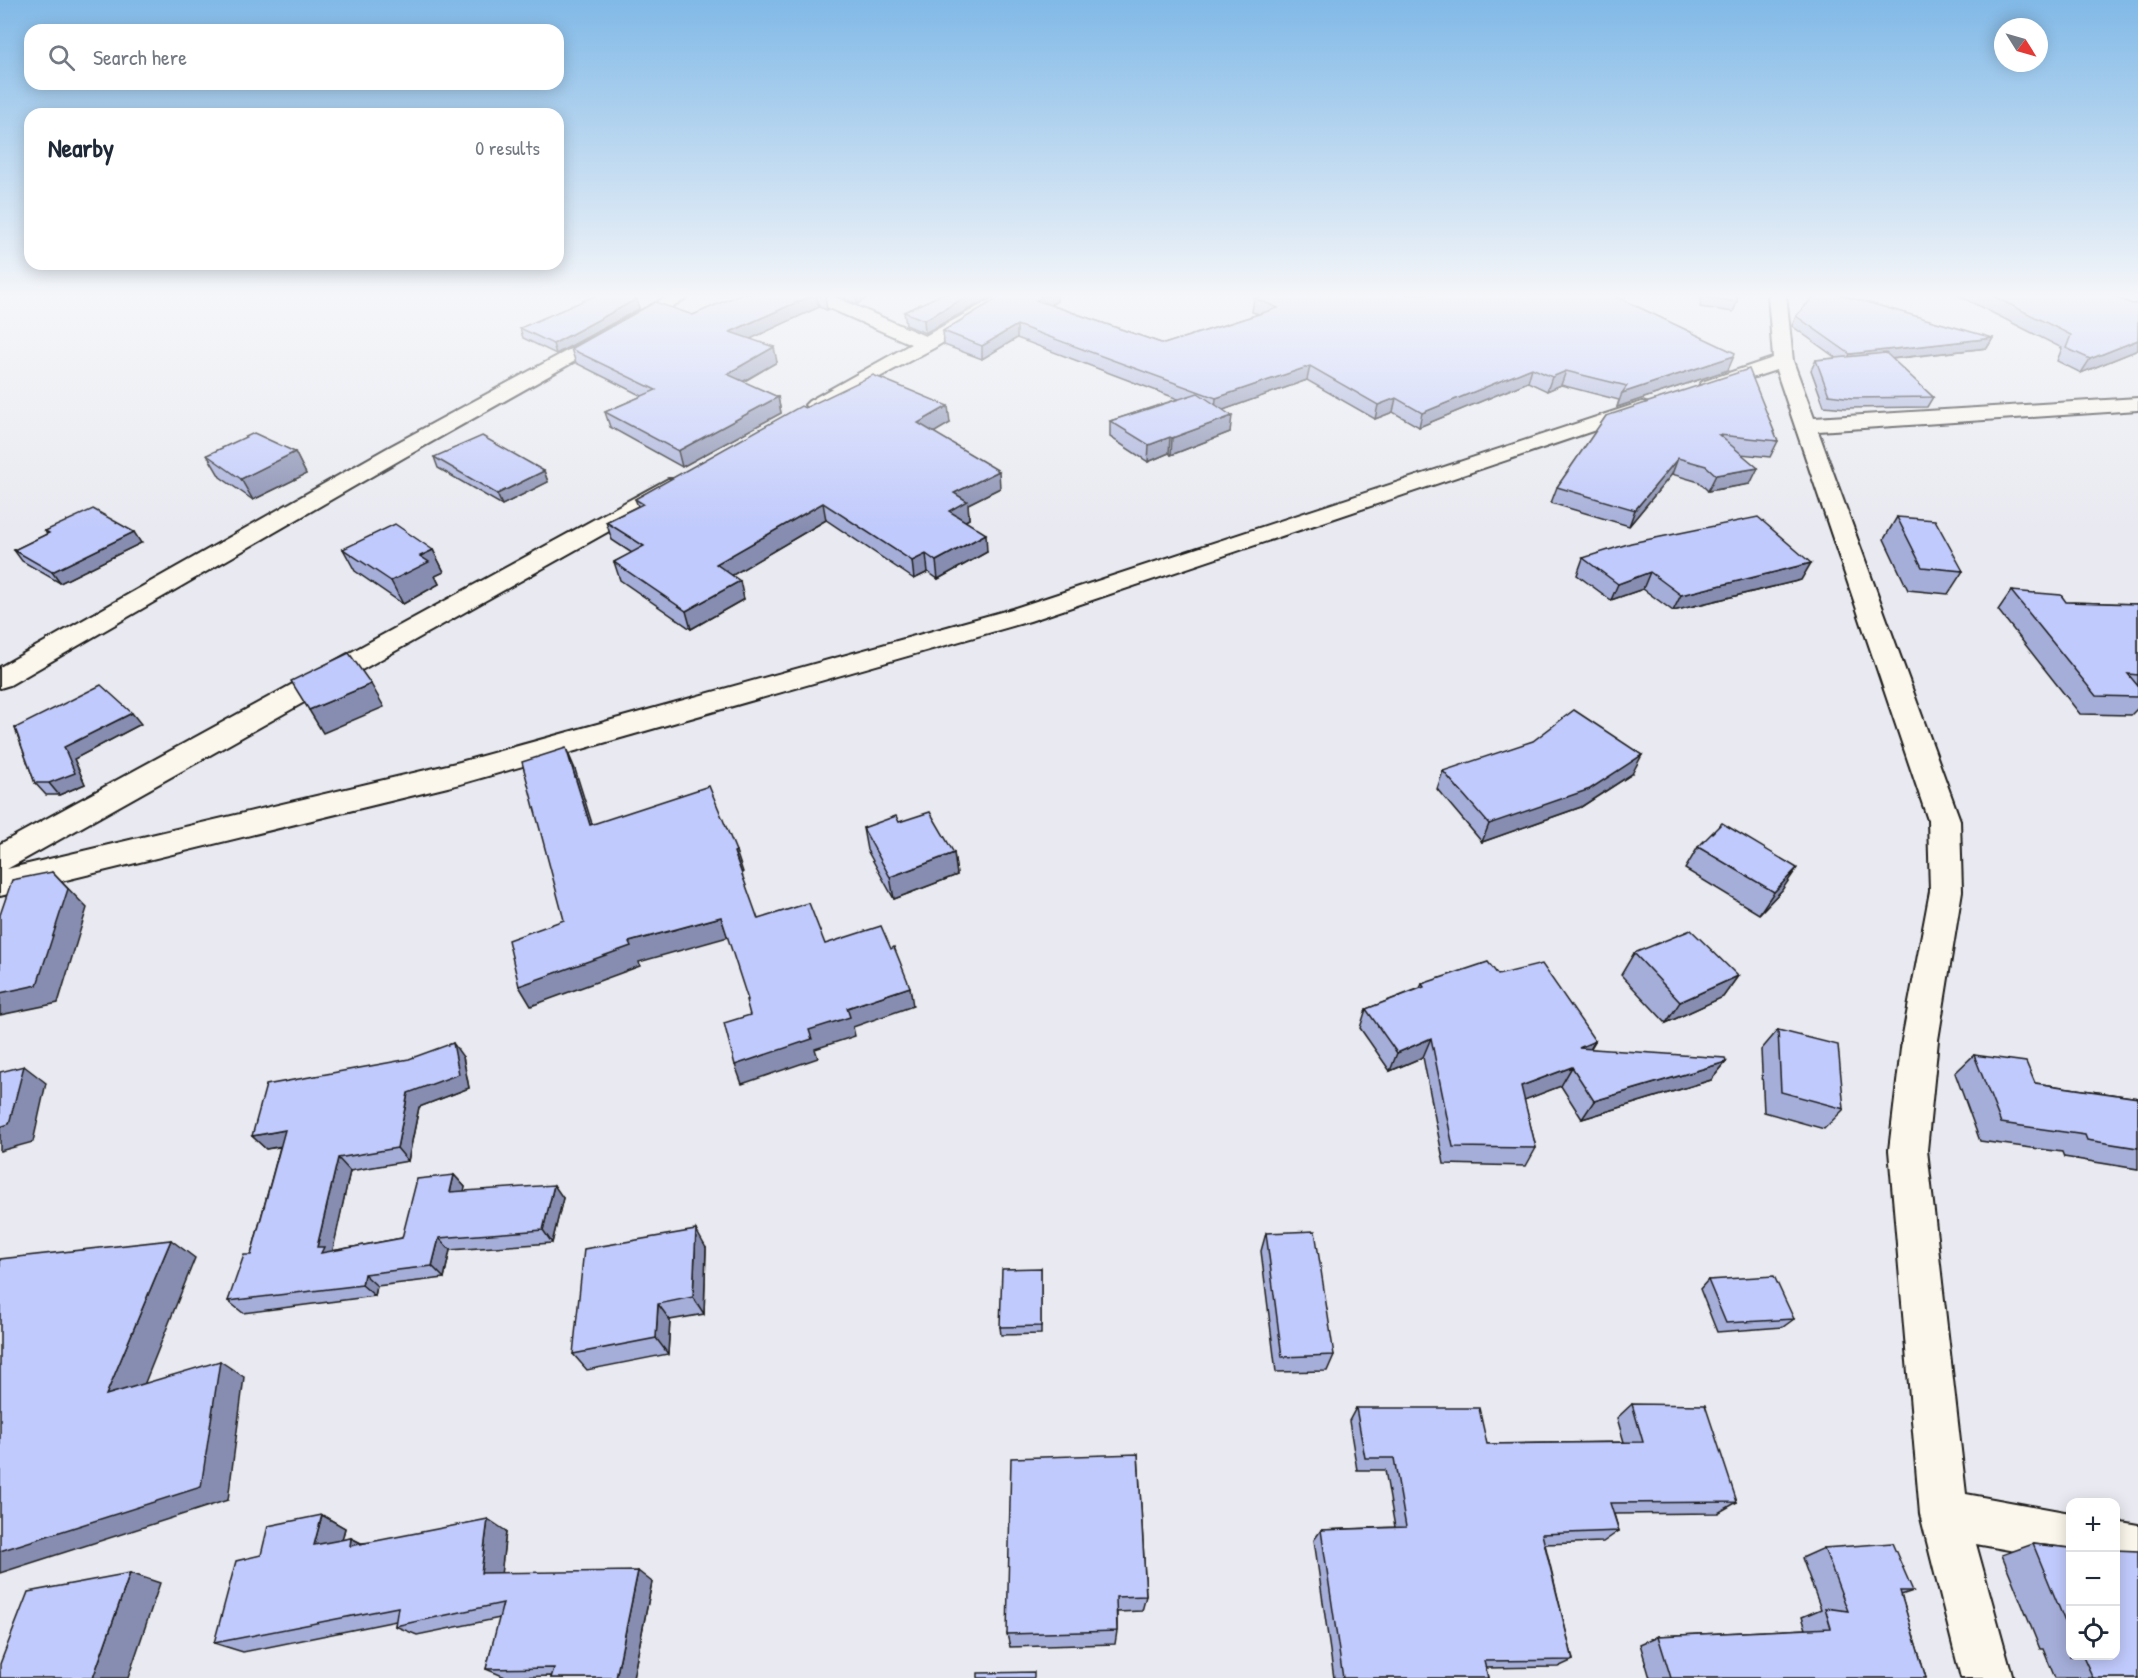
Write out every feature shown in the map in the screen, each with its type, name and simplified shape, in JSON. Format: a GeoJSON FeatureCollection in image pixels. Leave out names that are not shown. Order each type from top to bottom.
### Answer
{"type":"FeatureCollection","features":[{"type":"Feature","properties":{"kind":"street"},"geometry":{"type":"LineString","coordinates":[[0,679],[397,452],[542,372]]}},
{"type":"Feature","properties":{"kind":"street"},"geometry":{"type":"LineString","coordinates":[[792,419],[876,372]]}},
{"type":"Feature","properties":{"kind":"street"},"geometry":{"type":"LineString","coordinates":[[0,883],[460,773],[1022,615],[1751,372]]}},
{"type":"Feature","properties":{"kind":"street"},"geometry":{"type":"LineString","coordinates":[[1787,372],[1944,820],[1946,891],[1920,1040],[1908,1150],[1944,1514],[1987,1678]]}},
{"type":"Feature","properties":{"kind":"street"},"geometry":{"type":"LineString","coordinates":[[1806,425],[2138,404]]}},
{"type":"Feature","properties":{"kind":"street"},"geometry":{"type":"LineString","coordinates":[[0,860],[698,471]]}},
{"type":"Feature","properties":{"kind":"street"},"geometry":{"type":"LineString","coordinates":[[1944,1514],[2066,1536]]}},
{"type":"Feature","properties":{"kind":"street"},"geometry":{"type":"LineString","coordinates":[[2120,1546],[2138,1549]]}},
{"type":"Feature","properties":{"kind":"building"},"geometry":{"type":"Polygon","coordinates":[[[619,372],[730,372],[727,374],[778,397],[678,451],[605,412],[656,390],[619,372]]]}},
{"type":"Feature","properties":{"kind":"building"},"geometry":{"type":"Polygon","coordinates":[[[1146,372],[1291,372],[1216,398],[1146,372]]]}},
{"type":"Feature","properties":{"kind":"building"},"geometry":{"type":"Polygon","coordinates":[[[1321,372],[1521,372],[1422,413],[1396,398],[1378,405],[1321,372]]]}},
{"type":"Feature","properties":{"kind":"building"},"geometry":{"type":"Polygon","coordinates":[[[1542,372],[1563,372],[1552,377],[1542,372]]]}},
{"type":"Feature","properties":{"kind":"building"},"geometry":{"type":"Polygon","coordinates":[[[1571,372],[1685,372],[1622,393],[1627,386],[1571,372]]]}},
{"type":"Feature","properties":{"kind":"building"},"geometry":{"type":"Polygon","coordinates":[[[1739,372],[1750,372],[1778,441],[1719,435],[1758,468],[1716,475],[1706,466],[1678,458],[1635,510],[1557,487],[1606,416],[1739,372]]]}},
{"type":"Feature","properties":{"kind":"building"},"geometry":{"type":"Polygon","coordinates":[[[1821,372],[1907,372],[1933,397],[1852,398],[1829,395],[1821,372]]]}},
{"type":"Feature","properties":{"kind":"building"},"geometry":{"type":"Polygon","coordinates":[[[873,375],[948,406],[918,423],[999,471],[954,493],[967,501],[949,511],[986,534],[936,561],[926,554],[912,561],[823,503],[716,564],[740,581],[686,611],[614,562],[644,546],[606,522],[643,504],[635,499],[801,406],[805,408],[873,375]]]}},
{"type":"Feature","properties":{"kind":"building"},"geometry":{"type":"Polygon","coordinates":[[[1198,393],[1232,416],[1149,445],[1110,421],[1198,393]]]}},
{"type":"Feature","properties":{"kind":"building"},"geometry":{"type":"Polygon","coordinates":[[[254,433],[295,452],[241,479],[207,455],[254,433]]]}},
{"type":"Feature","properties":{"kind":"building"},"geometry":{"type":"Polygon","coordinates":[[[482,436],[544,471],[497,494],[434,457],[482,436]]]}},
{"type":"Feature","properties":{"kind":"building"},"geometry":{"type":"Polygon","coordinates":[[[93,509],[134,532],[52,572],[14,550],[49,533],[45,531],[93,509]]]}},
{"type":"Feature","properties":{"kind":"building"},"geometry":{"type":"Polygon","coordinates":[[[1758,517],[1811,563],[1681,595],[1650,572],[1618,584],[1583,558],[1631,543],[1758,517]]]}},
{"type":"Feature","properties":{"kind":"building"},"geometry":{"type":"Polygon","coordinates":[[[1897,517],[1935,520],[1963,571],[1922,567],[1897,517]]]}},
{"type":"Feature","properties":{"kind":"building"},"geometry":{"type":"Polygon","coordinates":[[[395,524],[433,550],[420,556],[429,562],[391,581],[343,549],[395,524]]]}},
{"type":"Feature","properties":{"kind":"building"},"geometry":{"type":"Polygon","coordinates":[[[2011,591],[2061,595],[2066,602],[2138,604],[2138,675],[2128,674],[2138,686],[2138,697],[2096,696],[2011,591]]]}},
{"type":"Feature","properties":{"kind":"building"},"geometry":{"type":"Polygon","coordinates":[[[349,653],[371,684],[309,710],[291,681],[349,653]]]}},
{"type":"Feature","properties":{"kind":"building"},"geometry":{"type":"Polygon","coordinates":[[[101,685],[132,713],[64,747],[75,773],[49,783],[35,783],[15,728],[101,685]]]}},
{"type":"Feature","properties":{"kind":"building"},"geometry":{"type":"Polygon","coordinates":[[[1574,710],[1642,755],[1590,789],[1489,824],[1443,771],[1533,741],[1574,710]]]}},
{"type":"Feature","properties":{"kind":"building"},"geometry":{"type":"Polygon","coordinates":[[[566,748],[590,825],[709,786],[736,851],[734,852],[758,919],[809,903],[825,944],[881,926],[891,949],[894,947],[910,987],[847,1008],[850,1017],[809,1030],[812,1039],[735,1065],[724,1023],[750,1015],[746,1000],[748,1000],[721,917],[629,942],[631,946],[519,986],[508,940],[564,920],[522,762],[566,748]]]}},
{"type":"Feature","properties":{"kind":"building"},"geometry":{"type":"Polygon","coordinates":[[[930,812],[954,853],[890,877],[863,828],[896,816],[899,822],[930,812]]]}},
{"type":"Feature","properties":{"kind":"building"},"geometry":{"type":"Polygon","coordinates":[[[1722,823],[1797,868],[1774,892],[1698,847],[1722,823]]]}},
{"type":"Feature","properties":{"kind":"building"},"geometry":{"type":"Polygon","coordinates":[[[52,872],[68,889],[37,985],[0,993],[0,915],[12,880],[52,872]]]}},
{"type":"Feature","properties":{"kind":"building"},"geometry":{"type":"Polygon","coordinates":[[[1691,930],[1738,976],[1680,1002],[1634,953],[1691,930]]]}},
{"type":"Feature","properties":{"kind":"building"},"geometry":{"type":"Polygon","coordinates":[[[1488,962],[1498,975],[1542,964],[1595,1041],[1579,1048],[1725,1058],[1726,1062],[1594,1101],[1572,1067],[1521,1086],[1536,1148],[1453,1147],[1431,1038],[1397,1053],[1366,1009],[1424,987],[1422,984],[1488,962]]]}},
{"type":"Feature","properties":{"kind":"building"},"geometry":{"type":"Polygon","coordinates":[[[1778,1030],[1838,1045],[1844,1109],[1781,1092],[1778,1030]]]}},
{"type":"Feature","properties":{"kind":"building"},"geometry":{"type":"Polygon","coordinates":[[[453,1043],[459,1074],[408,1093],[397,1148],[338,1158],[317,1247],[324,1247],[321,1253],[402,1238],[417,1179],[454,1175],[450,1192],[554,1185],[543,1230],[439,1238],[432,1266],[364,1274],[362,1285],[228,1301],[244,1255],[251,1255],[285,1130],[252,1136],[266,1085],[409,1059],[453,1043]]]}},
{"type":"Feature","properties":{"kind":"building"},"geometry":{"type":"Polygon","coordinates":[[[1974,1055],[2026,1062],[2035,1083],[2138,1098],[2138,1148],[2087,1140],[2085,1135],[2001,1123],[1974,1055]]]}},
{"type":"Feature","properties":{"kind":"building"},"geometry":{"type":"Polygon","coordinates":[[[24,1066],[9,1124],[0,1127],[0,1072],[24,1066]]]}},
{"type":"Feature","properties":{"kind":"building"},"geometry":{"type":"Polygon","coordinates":[[[696,1230],[693,1297],[658,1304],[656,1338],[573,1354],[584,1249],[696,1230]]]}},
{"type":"Feature","properties":{"kind":"building"},"geometry":{"type":"Polygon","coordinates":[[[1315,1231],[1334,1355],[1282,1357],[1266,1233],[1315,1231]]]}},
{"type":"Feature","properties":{"kind":"building"},"geometry":{"type":"Polygon","coordinates":[[[171,1240],[106,1395],[220,1361],[201,1487],[0,1551],[0,1259],[171,1240]]]}},
{"type":"Feature","properties":{"kind":"building"},"geometry":{"type":"Polygon","coordinates":[[[1041,1268],[1041,1326],[1000,1327],[1002,1269],[1041,1268]]]}},
{"type":"Feature","properties":{"kind":"building"},"geometry":{"type":"Polygon","coordinates":[[[1774,1276],[1794,1319],[1726,1323],[1708,1280],[1774,1276]]]}},
{"type":"Feature","properties":{"kind":"building"},"geometry":{"type":"Polygon","coordinates":[[[1632,1404],[1705,1405],[1737,1502],[1610,1503],[1619,1531],[1542,1534],[1573,1660],[1484,1661],[1488,1678],[1343,1678],[1321,1530],[1406,1527],[1394,1458],[1365,1458],[1356,1408],[1479,1408],[1487,1444],[1643,1442],[1632,1404]]]}},
{"type":"Feature","properties":{"kind":"building"},"geometry":{"type":"Polygon","coordinates":[[[1138,1454],[1146,1596],[1116,1597],[1117,1631],[1007,1634],[1011,1458],[1138,1454]]]}},
{"type":"Feature","properties":{"kind":"building"},"geometry":{"type":"Polygon","coordinates":[[[322,1515],[314,1545],[351,1538],[350,1546],[488,1519],[481,1573],[638,1571],[616,1678],[551,1678],[554,1668],[486,1669],[503,1603],[395,1626],[398,1607],[214,1643],[236,1561],[261,1555],[268,1526],[322,1515]]]}},
{"type":"Feature","properties":{"kind":"building"},"geometry":{"type":"Polygon","coordinates":[[[1892,1543],[1913,1591],[1900,1591],[1926,1678],[1671,1678],[1658,1636],[1831,1628],[1825,1608],[1848,1611],[1824,1548],[1892,1543]]]}},
{"type":"Feature","properties":{"kind":"building"},"geometry":{"type":"Polygon","coordinates":[[[2033,1544],[2066,1548],[2066,1624],[2033,1544]]]}},
{"type":"Feature","properties":{"kind":"building"},"geometry":{"type":"Polygon","coordinates":[[[2120,1550],[2138,1551],[2138,1678],[2093,1678],[2085,1660],[2120,1660],[2120,1550]]]}},
{"type":"Feature","properties":{"kind":"building"},"geometry":{"type":"Polygon","coordinates":[[[130,1573],[93,1678],[0,1678],[0,1664],[28,1592],[130,1573]]]}},
{"type":"Feature","properties":{"kind":"building"},"geometry":{"type":"Polygon","coordinates":[[[1034,1672],[1034,1678],[978,1678],[978,1673],[1034,1672]]]}}]}
